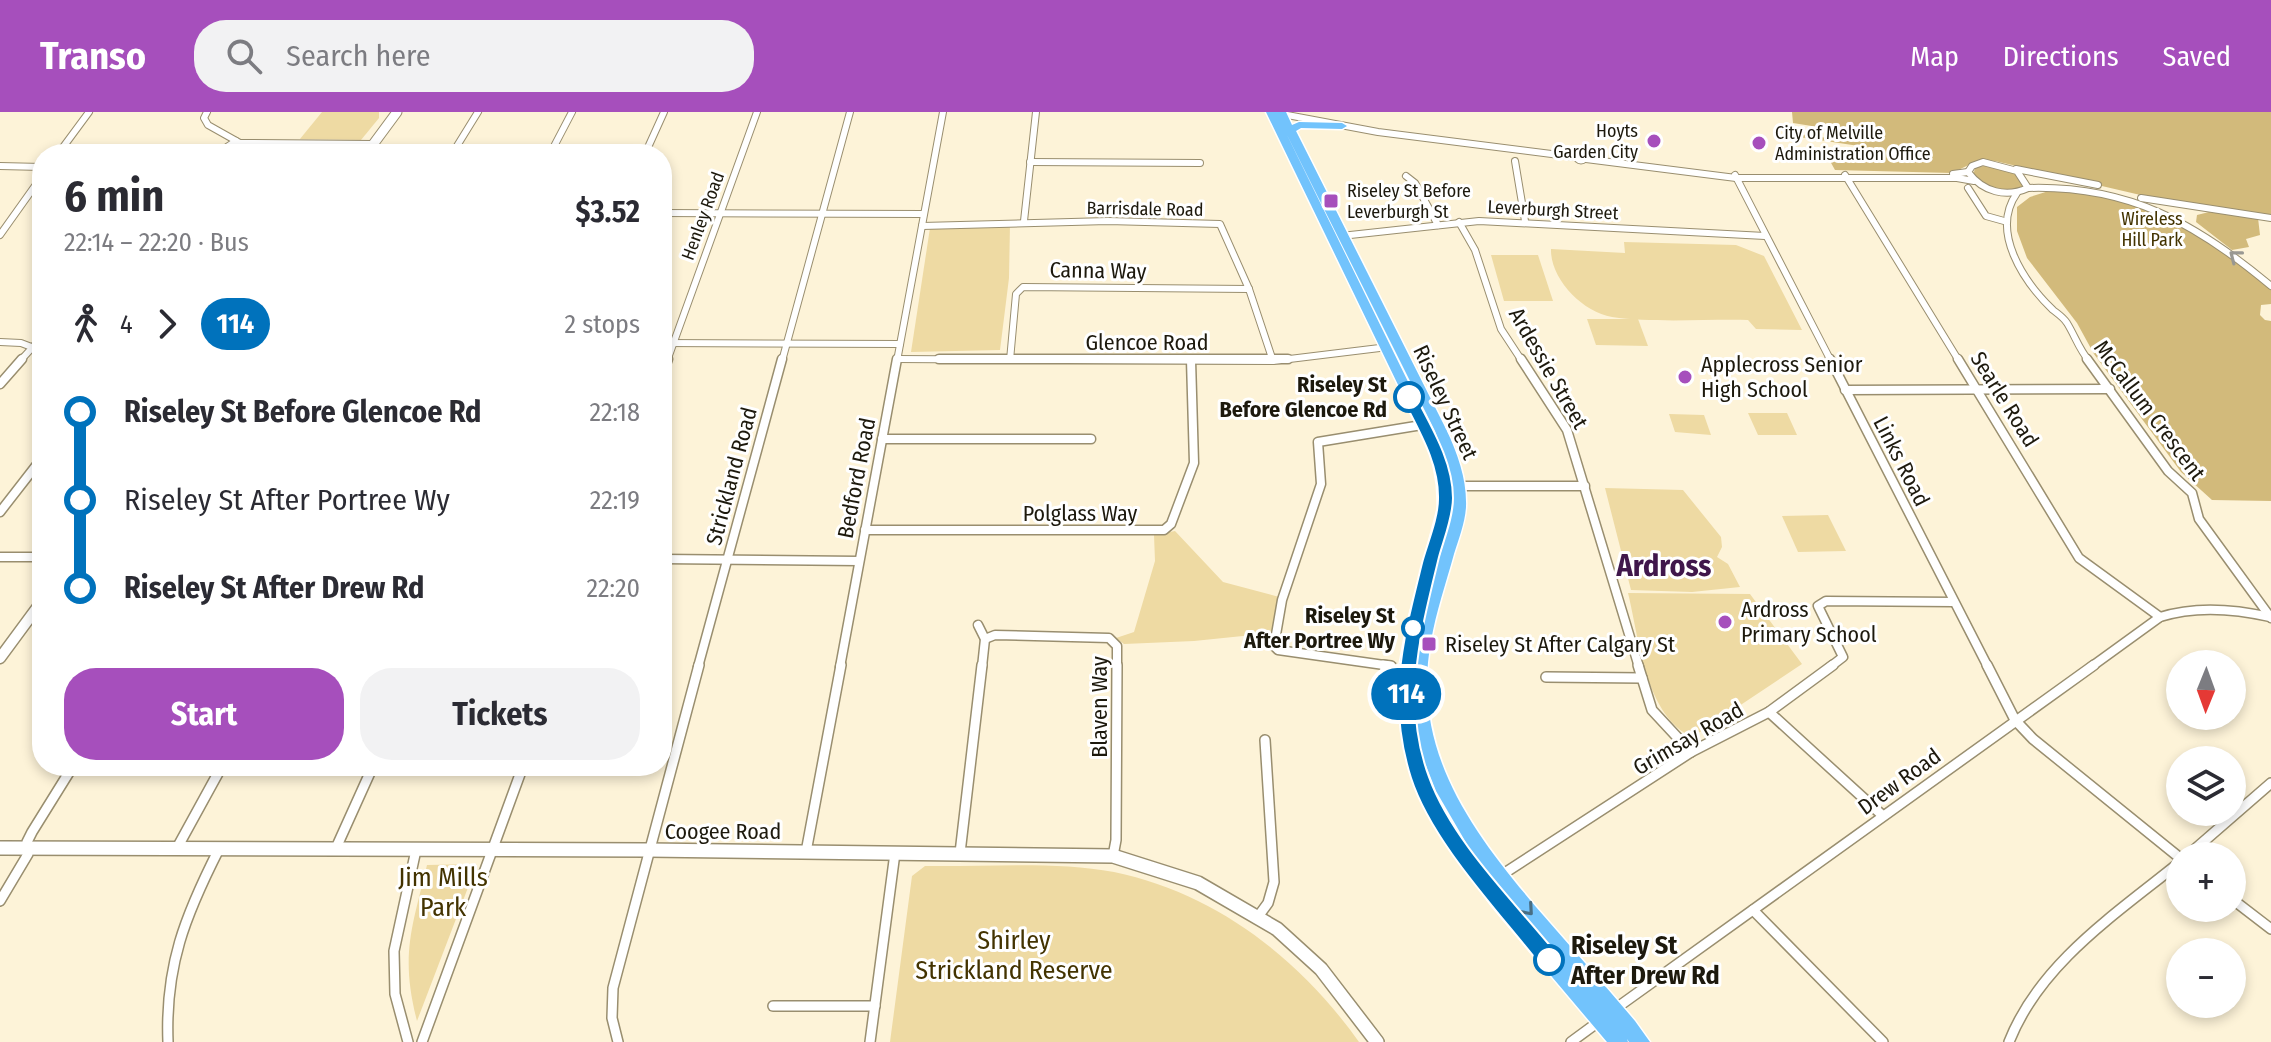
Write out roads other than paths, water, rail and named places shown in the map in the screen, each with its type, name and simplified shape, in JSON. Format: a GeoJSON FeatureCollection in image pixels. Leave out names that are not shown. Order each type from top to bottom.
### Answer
{"type":"FeatureCollection","features":[{"type":"Feature","properties":{"kind":"highway","name":"Riseley Street"},"geometry":{"type":"LineString","coordinates":[[1276,113],[1289,131],[1341,236],[1390,346]]}},
{"type":"Feature","properties":{"kind":"highway","name":"Riseley Street"},"geometry":{"type":"LineString","coordinates":[[1276,113],[1430,424],[1451,453],[1452,486],[1458,518],[1422,649],[1406,668]]}},
{"type":"Feature","properties":{"kind":"highway"},"geometry":{"type":"LineString","coordinates":[[1289,131],[1299,125],[1342,126]]}},
{"type":"Feature","properties":{"kind":"highway","name":"Riseley Street"},"geometry":{"type":"LineString","coordinates":[[1452,486],[1406,668],[1406,703],[1412,748],[1421,780],[1439,818],[1499,901],[1619,1042]]}},
{"type":"Feature","properties":{"kind":"highway","name":"Riseley Street"},"geometry":{"type":"LineString","coordinates":[[1406,668],[1440,785],[1467,834],[1499,877],[1641,1042]]}},
{"type":"Feature","properties":{"kind":"street"},"geometry":{"type":"LineString","coordinates":[[65,144],[89,112]]}},
{"type":"Feature","properties":{"kind":"street"},"geometry":{"type":"LineString","coordinates":[[207,112],[204,118],[208,125],[236,141],[371,144]]}},
{"type":"Feature","properties":{"kind":"street"},"geometry":{"type":"LineString","coordinates":[[371,144],[383,123],[385,112]]}},
{"type":"Feature","properties":{"kind":"street"},"geometry":{"type":"LineString","coordinates":[[371,144],[397,112]]}},
{"type":"Feature","properties":{"kind":"street"},"geometry":{"type":"LineString","coordinates":[[458,144],[478,112]]}},
{"type":"Feature","properties":{"kind":"street"},"geometry":{"type":"LineString","coordinates":[[555,144],[572,112]]}},
{"type":"Feature","properties":{"kind":"street"},"geometry":{"type":"LineString","coordinates":[[650,144],[664,112]]}},
{"type":"Feature","properties":{"kind":"street","name":"Henley Road"},"geometry":{"type":"LineString","coordinates":[[673,344],[757,112]]}},
{"type":"Feature","properties":{"kind":"street","name":"Strickland Road"},"geometry":{"type":"LineString","coordinates":[[672,762],[850,112]]}},
{"type":"Feature","properties":{"kind":"street","name":"Bedford Road"},"geometry":{"type":"LineString","coordinates":[[806,852],[943,112]]}},
{"type":"Feature","properties":{"kind":"street"},"geometry":{"type":"LineString","coordinates":[[1024,221],[1036,112]]}},
{"type":"Feature","properties":{"kind":"street"},"geometry":{"type":"LineString","coordinates":[[1261,112],[1342,126],[1735,176],[1968,172]]}},
{"type":"Feature","properties":{"kind":"street"},"geometry":{"type":"LineString","coordinates":[[1297,112],[1397,132],[1575,156]]}},
{"type":"Feature","properties":{"kind":"street"},"geometry":{"type":"LineString","coordinates":[[231,144],[236,141]]}},
{"type":"Feature","properties":{"kind":"street"},"geometry":{"type":"LineString","coordinates":[[1515,161],[1525,221]]}},
{"type":"Feature","properties":{"kind":"street"},"geometry":{"type":"LineString","coordinates":[[1030,162],[1200,163]]}},
{"type":"Feature","properties":{"kind":"street"},"geometry":{"type":"LineString","coordinates":[[1968,172],[1972,166],[1983,162],[2095,184],[2194,214],[2232,211],[2271,218]]}},
{"type":"Feature","properties":{"kind":"street"},"geometry":{"type":"LineString","coordinates":[[0,166],[32,167]]}},
{"type":"Feature","properties":{"kind":"street"},"geometry":{"type":"LineString","coordinates":[[2016,169],[2026,179],[2028,188]]}},
{"type":"Feature","properties":{"kind":"street"},"geometry":{"type":"LineString","coordinates":[[1968,172],[1974,181],[1988,189],[2005,210],[2017,193],[2028,188],[2059,185],[2096,190],[2147,205],[2198,229],[2271,286]]}},
{"type":"Feature","properties":{"kind":"street"},"geometry":{"type":"LineString","coordinates":[[1406,176],[1415,183],[1438,225]]}},
{"type":"Feature","properties":{"kind":"street","name":"Links Road"},"geometry":{"type":"LineString","coordinates":[[1735,176],[2015,720],[2033,739],[2166,848]]}},
{"type":"Feature","properties":{"kind":"street"},"geometry":{"type":"LineString","coordinates":[[1846,176],[1974,181]]}},
{"type":"Feature","properties":{"kind":"street","name":"Searle Road"},"geometry":{"type":"LineString","coordinates":[[1846,176],[2079,558],[2160,617]]}},
{"type":"Feature","properties":{"kind":"street"},"geometry":{"type":"LineString","coordinates":[[1968,188],[1986,216],[2004,221]]}},
{"type":"Feature","properties":{"kind":"street"},"geometry":{"type":"LineString","coordinates":[[1988,189],[2017,193]]}},
{"type":"Feature","properties":{"kind":"street"},"geometry":{"type":"LineString","coordinates":[[0,235],[32,190]]}},
{"type":"Feature","properties":{"kind":"street","name":"McCallum Crescent"},"geometry":{"type":"LineString","coordinates":[[2005,210],[2008,240],[2017,259],[2054,310],[2065,320],[2074,341],[2168,471],[2192,493],[2199,519],[2270,618]]}},
{"type":"Feature","properties":{"kind":"street"},"geometry":{"type":"LineString","coordinates":[[672,213],[923,214]]}},
{"type":"Feature","properties":{"kind":"street"},"geometry":{"type":"LineString","coordinates":[[2194,214],[2198,229]]}},
{"type":"Feature","properties":{"kind":"street","name":"Barrisdale Road"},"geometry":{"type":"LineString","coordinates":[[922,226],[978,226],[1024,221],[1220,224],[1249,289],[1273,361]]}},
{"type":"Feature","properties":{"kind":"street","name":"Leverburgh Street"},"geometry":{"type":"LineString","coordinates":[[1341,236],[1459,222],[1525,221],[1765,236]]}},
{"type":"Feature","properties":{"kind":"street","name":"Ardessie Street"},"geometry":{"type":"LineString","coordinates":[[1459,222],[1475,250],[1498,323],[1563,423],[1655,716],[1691,752]]}},
{"type":"Feature","properties":{"kind":"street","name":"Canna Way"},"geometry":{"type":"LineString","coordinates":[[1010,360],[1016,294],[1023,287],[1249,289]]}},
{"type":"Feature","properties":{"kind":"street"},"geometry":{"type":"LineString","coordinates":[[0,342],[21,343],[31,348],[0,384]]}},
{"type":"Feature","properties":{"kind":"street"},"geometry":{"type":"LineString","coordinates":[[673,344],[900,344]]}},
{"type":"Feature","properties":{"kind":"street","name":"Glencoe Road"},"geometry":{"type":"LineString","coordinates":[[897,359],[1273,361],[1390,346]]}},
{"type":"Feature","properties":{"kind":"street","name":"Polglass Way"},"geometry":{"type":"LineString","coordinates":[[865,530],[1164,530],[1171,524],[1193,469],[1191,360]]}},
{"type":"Feature","properties":{"kind":"street"},"geometry":{"type":"LineString","coordinates":[[1845,390],[2110,389]]}},
{"type":"Feature","properties":{"kind":"street"},"geometry":{"type":"LineString","coordinates":[[1406,668],[1278,650],[1274,646],[1305,523],[1321,484],[1318,442],[1430,424]]}},
{"type":"Feature","properties":{"kind":"street"},"geometry":{"type":"LineString","coordinates":[[882,439],[1091,439]]}},
{"type":"Feature","properties":{"kind":"street"},"geometry":{"type":"LineString","coordinates":[[0,512],[32,471]]}},
{"type":"Feature","properties":{"kind":"street"},"geometry":{"type":"LineString","coordinates":[[1452,486],[1585,486]]}},
{"type":"Feature","properties":{"kind":"street"},"geometry":{"type":"LineString","coordinates":[[0,557],[32,557]]}},
{"type":"Feature","properties":{"kind":"street"},"geometry":{"type":"LineString","coordinates":[[672,559],[859,561]]}},
{"type":"Feature","properties":{"kind":"street","name":"Grimsay Road"},"geometry":{"type":"LineString","coordinates":[[1499,877],[1691,752],[1769,712],[1843,657],[1818,606],[1826,601],[1954,602]]}},
{"type":"Feature","properties":{"kind":"street","name":"Drew Road"},"geometry":{"type":"LineString","coordinates":[[1571,1042],[2160,617],[2177,612],[2254,613],[2270,618]]}},
{"type":"Feature","properties":{"kind":"street"},"geometry":{"type":"LineString","coordinates":[[0,658],[32,615]]}},
{"type":"Feature","properties":{"kind":"street"},"geometry":{"type":"LineString","coordinates":[[960,853],[985,639],[978,625]]}},
{"type":"Feature","properties":{"kind":"street","name":"Blaven Way"},"geometry":{"type":"LineString","coordinates":[[985,639],[995,635],[1095,636],[1109,638],[1117,646],[1116,840],[1113,856]]}},
{"type":"Feature","properties":{"kind":"street"},"geometry":{"type":"LineString","coordinates":[[1546,677],[1642,678]]}},
{"type":"Feature","properties":{"kind":"street"},"geometry":{"type":"LineString","coordinates":[[1769,712],[1882,815]]}},
{"type":"Feature","properties":{"kind":"street"},"geometry":{"type":"LineString","coordinates":[[1257,918],[1268,903],[1274,882],[1265,740]]}},
{"type":"Feature","properties":{"kind":"street"},"geometry":{"type":"LineString","coordinates":[[0,901],[28,854],[32,832],[67,776]]}},
{"type":"Feature","properties":{"kind":"street"},"geometry":{"type":"LineString","coordinates":[[177,848],[217,776]]}},
{"type":"Feature","properties":{"kind":"street"},"geometry":{"type":"LineString","coordinates":[[336,848],[368,776]]}},
{"type":"Feature","properties":{"kind":"street"},"geometry":{"type":"LineString","coordinates":[[422,1042],[520,776]]}},
{"type":"Feature","properties":{"kind":"street","name":"Strickland Road"},"geometry":{"type":"LineString","coordinates":[[618,1042],[612,1018],[613,988],[668,776]]}},
{"type":"Feature","properties":{"kind":"street"},"geometry":{"type":"LineString","coordinates":[[2203,842],[2271,783]]}},
{"type":"Feature","properties":{"kind":"street","name":"Coogee Road"},"geometry":{"type":"LineString","coordinates":[[0,848],[648,850],[1113,856],[1175,874],[1220,893],[1257,918],[1320,968],[1377,1042]]}},
{"type":"Feature","properties":{"kind":"street"},"geometry":{"type":"LineString","coordinates":[[168,1042],[165,1006],[172,956],[181,924],[219,849]]}},
{"type":"Feature","properties":{"kind":"street"},"geometry":{"type":"LineString","coordinates":[[408,1042],[395,994],[394,951],[416,850]]}},
{"type":"Feature","properties":{"kind":"street"},"geometry":{"type":"LineString","coordinates":[[870,1042],[895,853]]}},
{"type":"Feature","properties":{"kind":"street"},"geometry":{"type":"LineString","coordinates":[[2009,1042],[2022,1012],[2069,955],[2166,872]]}},
{"type":"Feature","properties":{"kind":"street"},"geometry":{"type":"LineString","coordinates":[[1753,910],[1883,1042]]}},
{"type":"Feature","properties":{"kind":"street"},"geometry":{"type":"LineString","coordinates":[[2246,910],[2271,929]]}},
{"type":"Feature","properties":{"kind":"street"},"geometry":{"type":"LineString","coordinates":[[773,1006],[875,1006]]}},
{"type":"Feature","properties":{"kind":"place","name":"Hoyts Garden City"},"geometry":{"type":"Point","coordinates":[1654,141]}},
{"type":"Feature","properties":{"kind":"place","name":"City of Melville Administration Office"},"geometry":{"type":"Point","coordinates":[1759,143]}},
{"type":"Feature","properties":{"kind":"place","name":"Riseley St Before Leverburgh St"},"geometry":{"type":"Point","coordinates":[1331,201]}},
{"type":"Feature","properties":{"kind":"place","name":"Applecross Senior High School"},"geometry":{"type":"Point","coordinates":[1685,377]}},
{"type":"Feature","properties":{"kind":"place","name":"Riseley St Before Glencoe Rd"},"geometry":{"type":"Point","coordinates":[1409,397]}},
{"type":"Feature","properties":{"kind":"place","name":"Ardross Primary School"},"geometry":{"type":"Point","coordinates":[1725,622]}},
{"type":"Feature","properties":{"kind":"place","name":"Riseley St After Portree Wy"},"geometry":{"type":"Point","coordinates":[1413,628]}},
{"type":"Feature","properties":{"kind":"place","name":"Riseley St After Calgary St"},"geometry":{"type":"Point","coordinates":[1429,644]}},
{"type":"Feature","properties":{"kind":"place","name":"Riseley St After Drew Rd"},"geometry":{"type":"Point","coordinates":[1549,960]}},
{"type":"Feature","properties":{"kind":"district","name":"Ardross"},"geometry":{"type":"Point","coordinates":[1664,566]}},
{"type":"Feature","properties":{"kind":"park label","name":"Wireless Hill Park"},"geometry":{"type":"Point","coordinates":[2152,229]}},
{"type":"Feature","properties":{"kind":"park label","name":"Jim Mills Park"},"geometry":{"type":"Point","coordinates":[443,892]}},
{"type":"Feature","properties":{"kind":"park label","name":"Shirley Strickland Reserve"},"geometry":{"type":"Point","coordinates":[1014,955]}}]}
